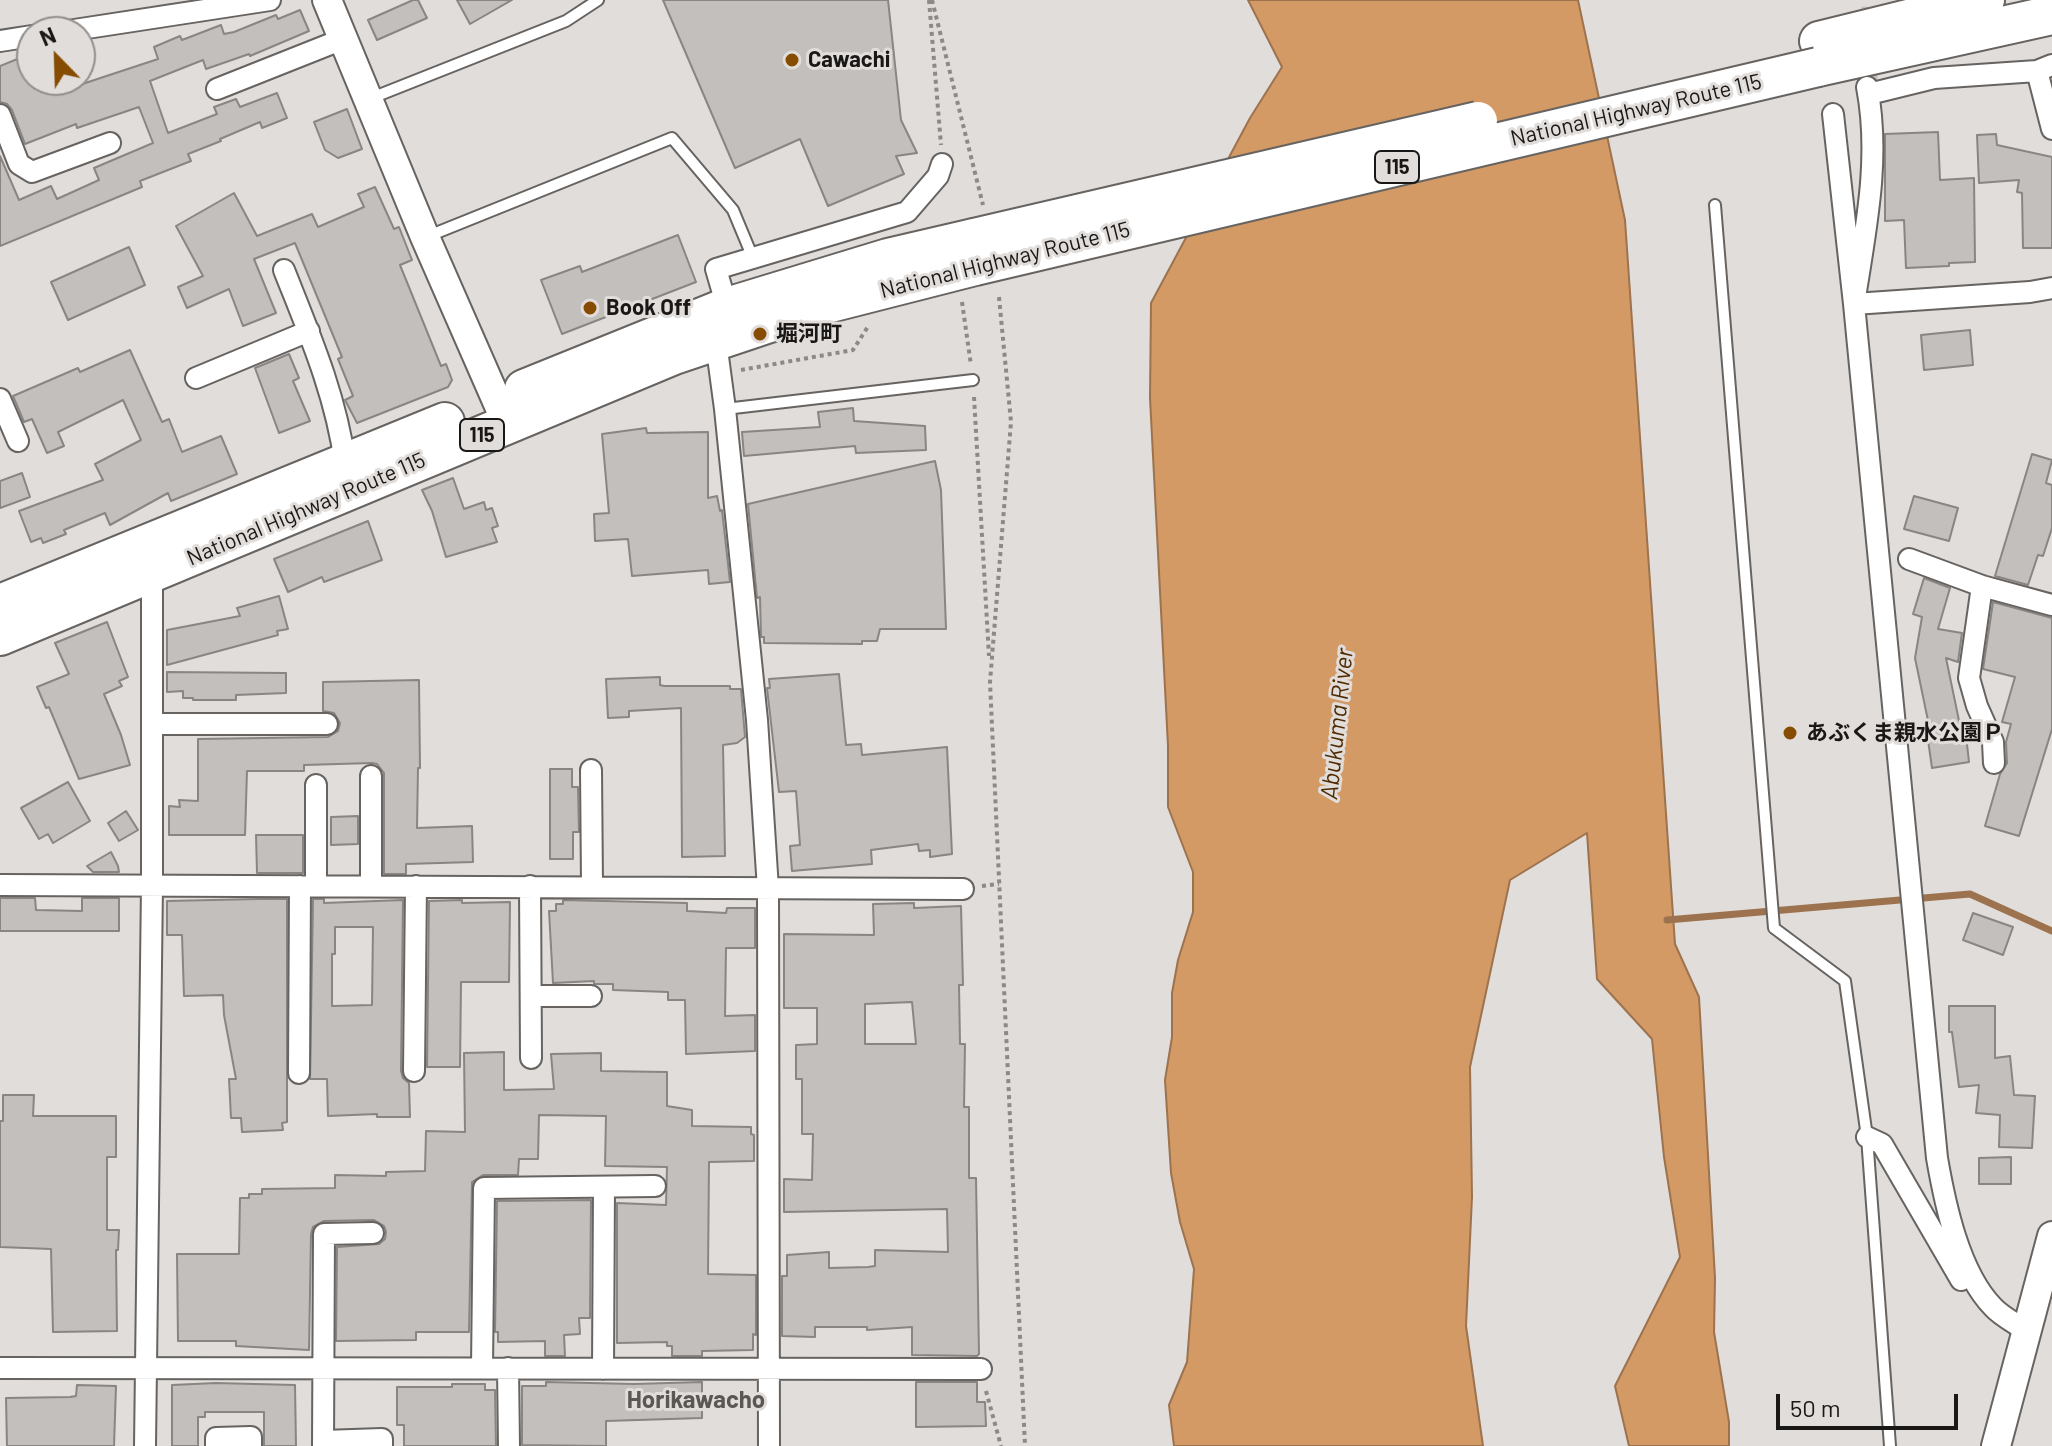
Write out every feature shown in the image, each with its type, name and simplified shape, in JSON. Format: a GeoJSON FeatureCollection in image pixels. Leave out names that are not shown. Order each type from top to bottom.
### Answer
{"type":"FeatureCollection","features":[{"type":"Feature","properties":{"kind":"highway","name":"National Highway Route 115"},"geometry":{"type":"LineString","coordinates":[[1815,55],[1985,0]]}},
{"type":"Feature","properties":{"kind":"highway","name":"National Highway Route 115"},"geometry":{"type":"LineString","coordinates":[[0,636],[145,560],[345,463],[721,341],[888,258],[972,247],[1815,55],[2052,15]]}},
{"type":"Feature","properties":{"kind":"highway","name":"National Highway Route 115"},"geometry":{"type":"LineString","coordinates":[[0,604],[145,560],[502,413]]}},
{"type":"Feature","properties":{"kind":"street"},"geometry":{"type":"LineString","coordinates":[[96,27],[270,0]]}},
{"type":"Feature","properties":{"kind":"street"},"geometry":{"type":"LineString","coordinates":[[327,0],[502,413]]}},
{"type":"Feature","properties":{"kind":"street"},"geometry":{"type":"LineString","coordinates":[[217,89],[343,39]]}},
{"type":"Feature","properties":{"kind":"street"},"geometry":{"type":"LineString","coordinates":[[1854,304],[1874,174],[1868,91],[1934,78],[2044,68],[2052,129]]}},
{"type":"Feature","properties":{"kind":"street"},"geometry":{"type":"LineString","coordinates":[[1833,114],[1937,1158],[1949,1219],[1966,1265],[1993,1307],[2028,1332]]}},
{"type":"Feature","properties":{"kind":"street"},"geometry":{"type":"LineString","coordinates":[[0,115],[19,164],[32,172],[110,143]]}},
{"type":"Feature","properties":{"kind":"street"},"geometry":{"type":"LineString","coordinates":[[769,1446],[768,889],[757,720],[725,409],[716,269],[907,212],[938,176],[942,164]]}},
{"type":"Feature","properties":{"kind":"street"},"geometry":{"type":"LineString","coordinates":[[284,270],[322,364],[345,463]]}},
{"type":"Feature","properties":{"kind":"street"},"geometry":{"type":"LineString","coordinates":[[1854,304],[2052,288]]}},
{"type":"Feature","properties":{"kind":"street"},"geometry":{"type":"LineString","coordinates":[[196,378],[309,331]]}},
{"type":"Feature","properties":{"kind":"street"},"geometry":{"type":"LineString","coordinates":[[0,399],[18,441]]}},
{"type":"Feature","properties":{"kind":"street"},"geometry":{"type":"LineString","coordinates":[[1909,559],[1982,586],[2052,605]]}},
{"type":"Feature","properties":{"kind":"street"},"geometry":{"type":"LineString","coordinates":[[145,560],[152,724],[145,1446]]}},
{"type":"Feature","properties":{"kind":"street"},"geometry":{"type":"LineString","coordinates":[[1982,586],[1969,678],[1993,742],[1994,763]]}},
{"type":"Feature","properties":{"kind":"street"},"geometry":{"type":"LineString","coordinates":[[152,724],[327,724]]}},
{"type":"Feature","properties":{"kind":"street"},"geometry":{"type":"LineString","coordinates":[[591,770],[592,885]]}},
{"type":"Feature","properties":{"kind":"street"},"geometry":{"type":"LineString","coordinates":[[371,776],[371,886]]}},
{"type":"Feature","properties":{"kind":"street"},"geometry":{"type":"LineString","coordinates":[[299,1073],[316,785]]}},
{"type":"Feature","properties":{"kind":"street"},"geometry":{"type":"LineString","coordinates":[[0,885],[592,885],[963,889]]}},
{"type":"Feature","properties":{"kind":"street"},"geometry":{"type":"LineString","coordinates":[[414,1071],[416,886]]}},
{"type":"Feature","properties":{"kind":"street"},"geometry":{"type":"LineString","coordinates":[[530,886],[531,1058]]}},
{"type":"Feature","properties":{"kind":"street"},"geometry":{"type":"LineString","coordinates":[[531,996],[591,996]]}},
{"type":"Feature","properties":{"kind":"street"},"geometry":{"type":"LineString","coordinates":[[1867,1137],[1882,1144],[1967,1291],[1982,1305],[1993,1307]]}},
{"type":"Feature","properties":{"kind":"street"},"geometry":{"type":"LineString","coordinates":[[482,1368],[484,1188],[655,1186]]}},
{"type":"Feature","properties":{"kind":"street"},"geometry":{"type":"LineString","coordinates":[[603,1369],[604,1187]]}},
{"type":"Feature","properties":{"kind":"street"},"geometry":{"type":"LineString","coordinates":[[373,1233],[324,1234],[323,1443],[382,1439],[382,1446]]}},
{"type":"Feature","properties":{"kind":"street"},"geometry":{"type":"LineString","coordinates":[[1996,1446],[2052,1236]]}},
{"type":"Feature","properties":{"kind":"street"},"geometry":{"type":"LineString","coordinates":[[0,1368],[981,1369]]}},
{"type":"Feature","properties":{"kind":"street"},"geometry":{"type":"LineString","coordinates":[[508,1368],[509,1446]]}},
{"type":"Feature","properties":{"kind":"street"},"geometry":{"type":"LineString","coordinates":[[216,1446],[216,1438],[251,1437],[251,1446]]}},
{"type":"Feature","properties":{"kind":"lane"},"geometry":{"type":"LineString","coordinates":[[367,100],[566,21],[598,0]]}},
{"type":"Feature","properties":{"kind":"lane"},"geometry":{"type":"LineString","coordinates":[[425,237],[672,138],[733,210],[753,258]]}},
{"type":"Feature","properties":{"kind":"lane"},"geometry":{"type":"LineString","coordinates":[[1715,205],[1774,928],[1845,981],[1867,1137],[1890,1446]]}},
{"type":"Feature","properties":{"kind":"lane"},"geometry":{"type":"LineString","coordinates":[[725,409],[973,380]]}},
{"type":"Feature","properties":{"kind":"path"},"geometry":{"type":"LineString","coordinates":[[930,0],[942,164]]}},
{"type":"Feature","properties":{"kind":"path"},"geometry":{"type":"LineString","coordinates":[[930,0],[972,247],[961,295],[973,380],[990,674],[1025,1446]]}},
{"type":"Feature","properties":{"kind":"path"},"geometry":{"type":"LineString","coordinates":[[990,674],[1011,422],[999,297]]}},
{"type":"Feature","properties":{"kind":"path"},"geometry":{"type":"LineString","coordinates":[[721,341],[853,350],[872,321]]}},
{"type":"Feature","properties":{"kind":"path"},"geometry":{"type":"LineString","coordinates":[[981,1369],[1001,1446]]}},
{"type":"Feature","properties":{"kind":"water","name":"Abukuma River"},"geometry":{"type":"Polygon","coordinates":[[[1248,0],[1578,0],[1625,220],[1675,944],[1699,997],[1715,1278],[1714,1332],[1729,1422],[1729,1446],[1629,1446],[1615,1386],[1680,1257],[1664,1157],[1652,1039],[1597,979],[1587,833],[1510,880],[1470,1067],[1472,1197],[1466,1326],[1483,1446],[1174,1446],[1169,1405],[1187,1362],[1194,1269],[1180,1222],[1171,1173],[1165,1080],[1172,1037],[1172,993],[1178,960],[1193,912],[1193,872],[1168,807],[1168,746],[1150,398],[1151,303],[1250,118],[1282,67],[1248,0]]]}},
{"type":"Feature","properties":{"kind":"building"},"geometry":{"type":"Polygon","coordinates":[[[418,0],[427,18],[377,40],[368,20],[418,0]]]}},
{"type":"Feature","properties":{"kind":"building"},"geometry":{"type":"Polygon","coordinates":[[[457,0],[512,0],[470,24],[457,0]]]}},
{"type":"Feature","properties":{"kind":"building","name":"Cawachi"},"geometry":{"type":"Polygon","coordinates":[[[663,0],[888,0],[901,120],[917,153],[896,156],[904,174],[828,206],[800,139],[735,168],[663,0]]]}},
{"type":"Feature","properties":{"kind":"building"},"geometry":{"type":"Polygon","coordinates":[[[300,10],[309,31],[250,56],[206,69],[203,60],[150,81],[168,133],[217,114],[214,107],[236,99],[240,107],[277,93],[287,118],[262,128],[260,122],[220,139],[188,154],[191,161],[140,181],[142,187],[0,246],[0,156],[19,200],[51,186],[57,199],[99,180],[94,168],[153,143],[139,107],[77,128],[76,124],[25,144],[12,110],[0,102],[0,66],[16,60],[16,96],[96,96],[96,79],[158,59],[154,47],[180,36],[182,40],[221,25],[224,34],[276,15],[278,19],[300,10]]]}},
{"type":"Feature","properties":{"kind":"building"},"geometry":{"type":"Polygon","coordinates":[[[347,109],[362,149],[338,158],[325,150],[314,122],[347,109]]]}},
{"type":"Feature","properties":{"kind":"building"},"geometry":{"type":"Polygon","coordinates":[[[1938,132],[1940,180],[1974,178],[1975,262],[1906,268],[1904,220],[1885,221],[1885,134],[1938,132]]]}},
{"type":"Feature","properties":{"kind":"building"},"geometry":{"type":"Polygon","coordinates":[[[1996,134],[1997,145],[2052,157],[2052,248],[2023,248],[2022,193],[2017,192],[2019,180],[1979,183],[1977,135],[1996,134]]]}},
{"type":"Feature","properties":{"kind":"building"},"geometry":{"type":"Polygon","coordinates":[[[375,187],[394,229],[399,227],[412,260],[400,265],[441,366],[446,364],[452,380],[448,387],[357,423],[345,400],[353,396],[338,359],[342,357],[295,243],[254,259],[276,313],[243,326],[229,289],[187,308],[178,287],[203,276],[176,226],[234,193],[257,236],[312,214],[318,227],[364,207],[358,194],[375,187]]]}},
{"type":"Feature","properties":{"kind":"building","name":"Book Off"},"geometry":{"type":"Polygon","coordinates":[[[678,235],[696,282],[562,334],[541,280],[580,266],[582,272],[678,235]]]}},
{"type":"Feature","properties":{"kind":"building"},"geometry":{"type":"Polygon","coordinates":[[[129,247],[145,285],[68,320],[51,282],[129,247]]]}},
{"type":"Feature","properties":{"kind":"building"},"geometry":{"type":"Polygon","coordinates":[[[1970,330],[1973,365],[1924,370],[1921,335],[1970,330]]]}},
{"type":"Feature","properties":{"kind":"building"},"geometry":{"type":"Polygon","coordinates":[[[130,350],[162,422],[169,419],[182,452],[221,436],[237,474],[171,501],[168,493],[110,525],[105,513],[64,530],[66,534],[43,543],[41,538],[31,542],[19,511],[103,480],[95,464],[141,440],[123,400],[58,432],[64,446],[47,453],[32,419],[24,422],[13,396],[130,350]]]}},
{"type":"Feature","properties":{"kind":"building"},"geometry":{"type":"Polygon","coordinates":[[[289,354],[299,378],[293,381],[310,421],[279,433],[255,368],[289,354]]]}},
{"type":"Feature","properties":{"kind":"building"},"geometry":{"type":"Polygon","coordinates":[[[853,408],[854,421],[925,426],[926,450],[856,453],[855,446],[744,456],[742,432],[820,427],[818,412],[853,408]]]}},
{"type":"Feature","properties":{"kind":"building"},"geometry":{"type":"Polygon","coordinates":[[[646,428],[647,433],[708,432],[708,498],[717,496],[722,510],[730,582],[709,584],[708,570],[632,576],[628,539],[595,541],[594,514],[609,513],[602,434],[646,428]]]}},
{"type":"Feature","properties":{"kind":"building"},"geometry":{"type":"Polygon","coordinates":[[[2032,454],[2052,460],[2046,483],[2052,485],[2052,528],[2043,556],[2038,555],[2028,585],[1995,576],[2032,454]]]}},
{"type":"Feature","properties":{"kind":"building"},"geometry":{"type":"Polygon","coordinates":[[[935,461],[941,490],[946,629],[880,629],[877,641],[862,641],[862,644],[764,643],[748,504],[935,461]]]}},
{"type":"Feature","properties":{"kind":"building"},"geometry":{"type":"Polygon","coordinates":[[[22,473],[30,497],[0,508],[0,481],[22,473]]]}},
{"type":"Feature","properties":{"kind":"building"},"geometry":{"type":"Polygon","coordinates":[[[453,478],[464,509],[484,502],[486,510],[492,508],[498,526],[492,528],[497,542],[446,557],[422,490],[453,478]]]}},
{"type":"Feature","properties":{"kind":"building"},"geometry":{"type":"Polygon","coordinates":[[[1914,496],[1958,508],[1949,541],[1904,529],[1914,496]]]}},
{"type":"Feature","properties":{"kind":"building"},"geometry":{"type":"Polygon","coordinates":[[[368,521],[382,560],[324,582],[322,577],[288,592],[274,559],[368,521]]]}},
{"type":"Feature","properties":{"kind":"building"},"geometry":{"type":"Polygon","coordinates":[[[1924,578],[1950,588],[1938,629],[1962,633],[1958,662],[1946,658],[1962,735],[1966,735],[1969,762],[1932,768],[1928,740],[1932,740],[1915,658],[1922,617],[1913,614],[1924,578]]]}},
{"type":"Feature","properties":{"kind":"building"},"geometry":{"type":"Polygon","coordinates":[[[279,596],[288,629],[277,631],[278,635],[167,665],[167,630],[240,616],[237,608],[279,596]]]}},
{"type":"Feature","properties":{"kind":"building"},"geometry":{"type":"Polygon","coordinates":[[[1993,602],[2052,618],[2052,729],[2019,836],[1985,826],[2000,774],[2007,763],[2006,742],[2011,724],[2002,722],[2015,677],[1983,669],[1993,602]]]}},
{"type":"Feature","properties":{"kind":"building"},"geometry":{"type":"Polygon","coordinates":[[[107,622],[128,677],[119,681],[122,686],[104,694],[130,765],[79,779],[49,707],[46,708],[37,687],[69,674],[55,643],[107,622]]]}},
{"type":"Feature","properties":{"kind":"building"},"geometry":{"type":"Polygon","coordinates":[[[167,672],[286,673],[286,693],[236,695],[236,700],[193,700],[183,698],[183,691],[167,692],[167,672]]]}},
{"type":"Feature","properties":{"kind":"building"},"geometry":{"type":"Polygon","coordinates":[[[839,674],[846,745],[861,744],[862,755],[947,747],[952,854],[930,857],[930,850],[919,851],[918,844],[871,850],[872,864],[792,871],[790,846],[800,845],[796,791],[779,792],[767,688],[770,688],[769,679],[839,674]]]}},
{"type":"Feature","properties":{"kind":"building"},"geometry":{"type":"Polygon","coordinates":[[[660,677],[660,685],[664,686],[730,686],[730,689],[741,689],[745,737],[737,743],[723,745],[725,856],[682,857],[681,708],[629,711],[629,717],[608,718],[606,679],[660,677]]]}},
{"type":"Feature","properties":{"kind":"building"},"geometry":{"type":"Polygon","coordinates":[[[419,680],[417,828],[472,826],[473,862],[406,864],[406,874],[384,874],[384,773],[377,764],[372,763],[304,765],[304,771],[247,771],[245,835],[169,835],[169,806],[180,807],[179,800],[198,801],[198,739],[328,737],[338,731],[340,723],[334,713],[323,711],[323,682],[419,680]]]}},
{"type":"Feature","properties":{"kind":"building"},"geometry":{"type":"Polygon","coordinates":[[[550,769],[572,769],[572,787],[578,787],[579,832],[573,832],[573,859],[550,859],[550,769]]]}},
{"type":"Feature","properties":{"kind":"building"},"geometry":{"type":"Polygon","coordinates":[[[68,782],[90,821],[53,843],[48,834],[39,839],[21,808],[68,782]]]}},
{"type":"Feature","properties":{"kind":"building"},"geometry":{"type":"Polygon","coordinates":[[[126,811],[138,830],[119,841],[108,823],[126,811]]]}},
{"type":"Feature","properties":{"kind":"building"},"geometry":{"type":"Polygon","coordinates":[[[358,816],[358,844],[331,845],[331,817],[358,816]]]}},
{"type":"Feature","properties":{"kind":"building"},"geometry":{"type":"Polygon","coordinates":[[[256,835],[303,835],[303,873],[257,873],[256,835]]]}},
{"type":"Feature","properties":{"kind":"building"},"geometry":{"type":"Polygon","coordinates":[[[111,852],[119,872],[93,872],[87,866],[111,852]]]}},
{"type":"Feature","properties":{"kind":"building"},"geometry":{"type":"Polygon","coordinates":[[[0,898],[35,898],[36,910],[82,911],[82,898],[119,898],[119,931],[0,931],[0,898]]]}},
{"type":"Feature","properties":{"kind":"building"},"geometry":{"type":"Polygon","coordinates":[[[287,899],[287,1122],[282,1123],[283,1130],[242,1132],[241,1118],[231,1118],[229,1079],[236,1079],[223,995],[184,996],[182,935],[167,935],[167,901],[287,899]]]}},
{"type":"Feature","properties":{"kind":"building"},"geometry":{"type":"Polygon","coordinates":[[[313,899],[324,899],[324,903],[403,900],[401,1071],[409,1083],[410,1117],[377,1117],[377,1114],[328,1116],[327,1079],[310,1079],[313,899]],[[335,927],[332,1006],[372,1005],[373,927],[335,927]]]}},
{"type":"Feature","properties":{"kind":"building"},"geometry":{"type":"Polygon","coordinates":[[[462,900],[462,903],[510,902],[509,982],[461,982],[460,1067],[427,1067],[429,901],[462,900]]]}},
{"type":"Feature","properties":{"kind":"building"},"geometry":{"type":"Polygon","coordinates":[[[563,900],[687,903],[687,911],[726,913],[727,908],[755,908],[755,948],[726,948],[725,1016],[755,1015],[755,1051],[686,1054],[685,1000],[668,1000],[668,992],[613,990],[613,984],[594,984],[594,981],[553,983],[549,911],[556,911],[556,904],[563,904],[563,900]]]}},
{"type":"Feature","properties":{"kind":"building"},"geometry":{"type":"Polygon","coordinates":[[[914,903],[914,908],[961,906],[963,985],[959,985],[960,1044],[965,1044],[964,1107],[969,1107],[969,1178],[976,1178],[977,1356],[912,1355],[912,1327],[867,1330],[867,1327],[815,1327],[815,1337],[782,1336],[782,1276],[787,1276],[787,1255],[829,1252],[829,1268],[875,1266],[875,1250],[948,1252],[947,1209],[784,1212],[784,1179],[812,1180],[813,1134],[802,1134],[802,1079],[796,1079],[796,1045],[817,1044],[817,1008],[784,1008],[784,934],[874,935],[873,904],[914,903]],[[912,1002],[865,1004],[865,1044],[916,1044],[912,1002]]]}},
{"type":"Feature","properties":{"kind":"building"},"geometry":{"type":"Polygon","coordinates":[[[1973,913],[2013,927],[2003,955],[1963,940],[1973,913]]]}},
{"type":"Feature","properties":{"kind":"building"},"geometry":{"type":"Polygon","coordinates":[[[1949,1006],[1995,1006],[1995,1058],[2010,1056],[2014,1095],[2035,1096],[2032,1148],[1999,1147],[2000,1115],[1976,1113],[1979,1085],[1959,1087],[1952,1032],[1949,1032],[1949,1006]]]}},
{"type":"Feature","properties":{"kind":"building"},"geometry":{"type":"Polygon","coordinates":[[[504,1052],[504,1090],[554,1089],[551,1054],[601,1053],[601,1071],[667,1072],[667,1106],[692,1110],[692,1126],[751,1127],[754,1161],[709,1162],[708,1274],[756,1275],[753,1350],[702,1351],[702,1356],[672,1356],[672,1346],[667,1346],[667,1342],[617,1343],[617,1203],[666,1205],[667,1167],[605,1166],[606,1116],[539,1115],[538,1159],[519,1159],[518,1175],[483,1175],[472,1182],[469,1332],[416,1332],[416,1340],[336,1341],[337,1247],[379,1244],[385,1239],[386,1232],[384,1226],[374,1220],[324,1221],[313,1227],[311,1234],[309,1350],[236,1346],[236,1341],[178,1341],[177,1254],[239,1254],[240,1198],[262,1194],[262,1189],[335,1188],[335,1175],[386,1176],[386,1172],[425,1171],[426,1131],[465,1132],[464,1053],[504,1052]]]}},
{"type":"Feature","properties":{"kind":"building"},"geometry":{"type":"Polygon","coordinates":[[[3,1095],[34,1095],[33,1116],[116,1116],[116,1157],[107,1157],[107,1230],[119,1230],[116,1250],[117,1331],[53,1332],[51,1249],[0,1247],[0,1121],[3,1121],[3,1095]]]}},
{"type":"Feature","properties":{"kind":"building"},"geometry":{"type":"Polygon","coordinates":[[[2011,1157],[2011,1184],[1979,1184],[1979,1158],[2011,1157]]]}},
{"type":"Feature","properties":{"kind":"building"},"geometry":{"type":"Polygon","coordinates":[[[591,1200],[590,1318],[579,1318],[580,1334],[564,1335],[565,1356],[545,1356],[545,1341],[498,1342],[498,1332],[495,1332],[497,1201],[591,1200]]]}},
{"type":"Feature","properties":{"kind":"building"},"geometry":{"type":"Polygon","coordinates":[[[546,1382],[702,1382],[702,1418],[606,1421],[606,1446],[522,1445],[522,1386],[546,1386],[546,1382]]]}},
{"type":"Feature","properties":{"kind":"building"},"geometry":{"type":"Polygon","coordinates":[[[916,1382],[977,1382],[977,1402],[985,1402],[986,1426],[916,1427],[916,1382]]]}},
{"type":"Feature","properties":{"kind":"building"},"geometry":{"type":"Polygon","coordinates":[[[452,1384],[485,1384],[485,1390],[495,1390],[496,1446],[404,1446],[404,1425],[397,1425],[397,1387],[452,1387],[452,1384]]]}},
{"type":"Feature","properties":{"kind":"building"},"geometry":{"type":"Polygon","coordinates":[[[77,1385],[116,1386],[114,1446],[7,1446],[6,1398],[76,1396],[77,1385]]]}},
{"type":"Feature","properties":{"kind":"building"},"geometry":{"type":"Polygon","coordinates":[[[172,1385],[295,1385],[296,1446],[264,1446],[264,1412],[205,1412],[205,1417],[198,1417],[198,1446],[172,1446],[172,1385]]]}},
{"type":"Feature","properties":{"kind":"waterway"},"geometry":{"type":"LineString","coordinates":[[1667,920],[1970,894],[2052,931]]}},
{"type":"Feature","properties":{"kind":"tunnel"},"geometry":{"type":"LineString","coordinates":[[1867,87],[1872,0]]}},
{"type":"Feature","properties":{"kind":"place","name":"Cawachi"},"geometry":{"type":"Point","coordinates":[792,60]}},
{"type":"Feature","properties":{"kind":"place","name":"Book Off"},"geometry":{"type":"Point","coordinates":[590,308]}},
{"type":"Feature","properties":{"kind":"place","name":"堀河町"},"geometry":{"type":"Point","coordinates":[760,334]}},
{"type":"Feature","properties":{"kind":"place","name":"あぶくま親水公園Ｐ"},"geometry":{"type":"Point","coordinates":[1790,733]}},
{"type":"Feature","properties":{"kind":"district","name":"Horikawacho"},"geometry":{"type":"Point","coordinates":[696,1400]}}]}
